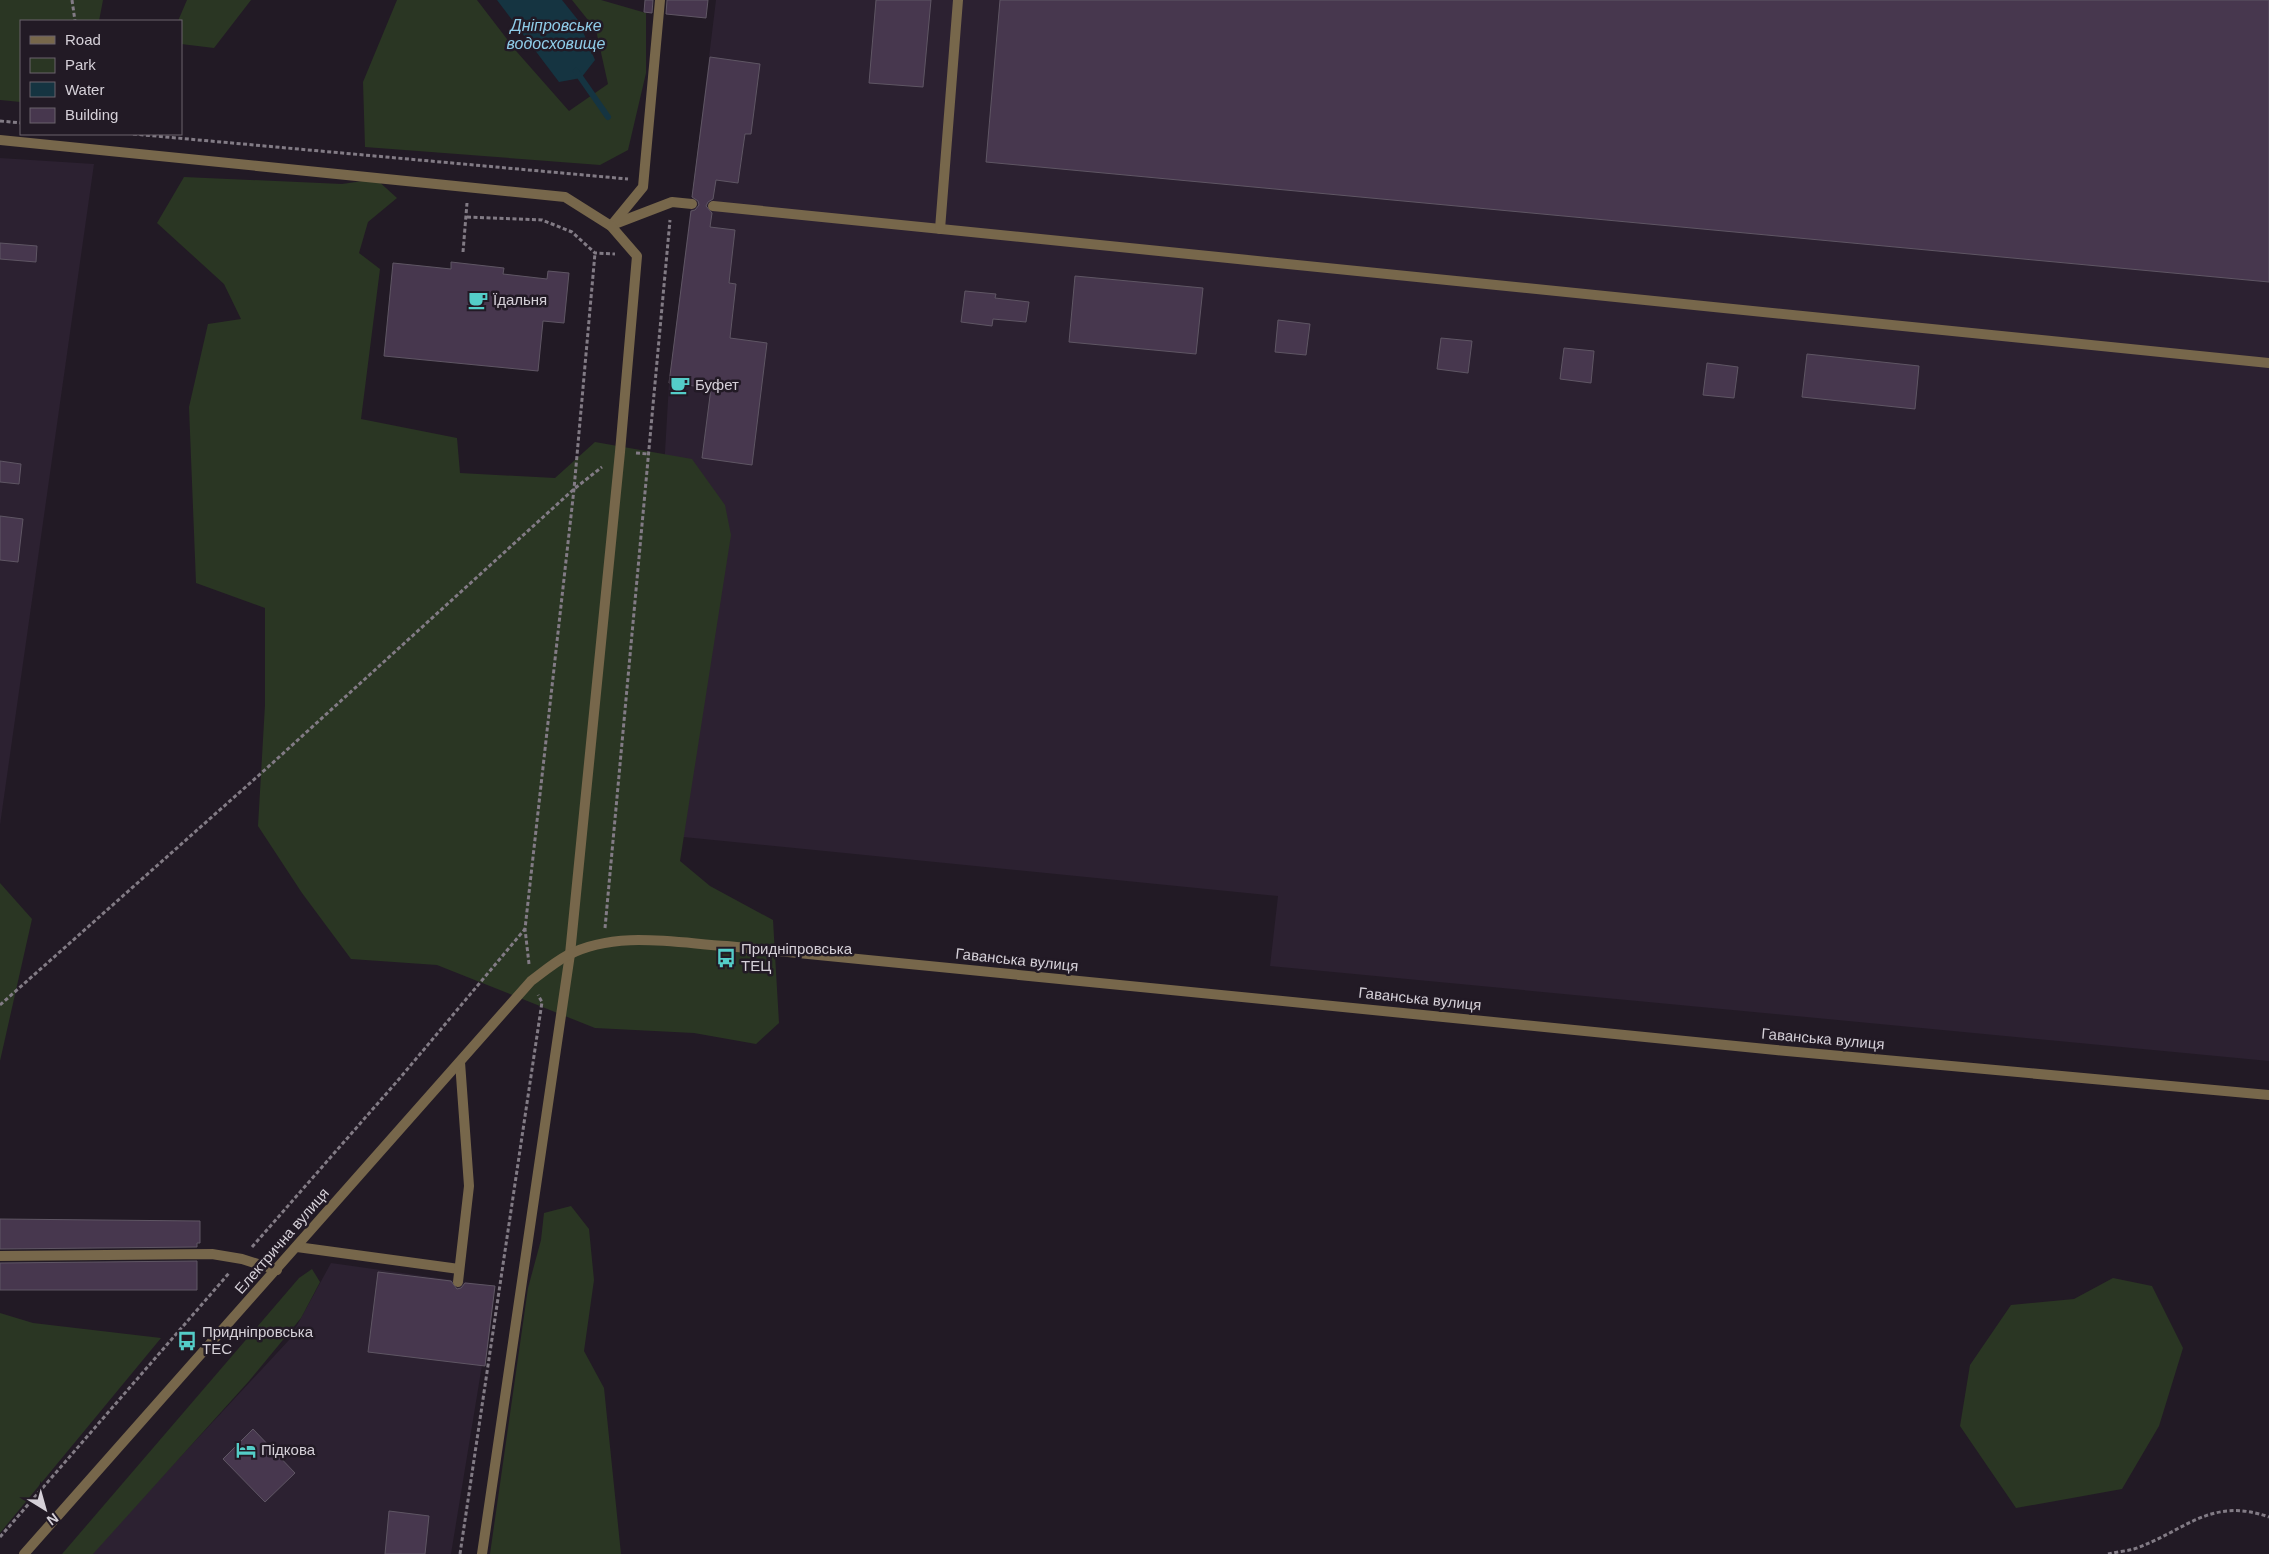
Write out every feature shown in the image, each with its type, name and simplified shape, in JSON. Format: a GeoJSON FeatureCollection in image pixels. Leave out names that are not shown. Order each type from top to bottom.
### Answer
{"type":"FeatureCollection","features":[{"type":"Feature","properties":{"kind":"street"},"geometry":{"type":"LineString","coordinates":[[611,226],[642,187],[660,0]]}},
{"type":"Feature","properties":{"kind":"street"},"geometry":{"type":"LineString","coordinates":[[940,229],[958,0]]}},
{"type":"Feature","properties":{"kind":"street"},"geometry":{"type":"LineString","coordinates":[[0,140],[565,197],[611,226],[637,256],[620,452],[570,954],[482,1554]]}},
{"type":"Feature","properties":{"kind":"street"},"geometry":{"type":"LineString","coordinates":[[611,226],[672,202],[692,204]]}},
{"type":"Feature","properties":{"kind":"street"},"geometry":{"type":"LineString","coordinates":[[712,206],[2269,364]]}},
{"type":"Feature","properties":{"kind":"street","name":"Гаванська вулиця"},"geometry":{"type":"LineString","coordinates":[[570,954],[603,944],[633,940],[727,946],[1776,1050],[2269,1095]]}},
{"type":"Feature","properties":{"kind":"street","name":"Електрична вулиця"},"geometry":{"type":"LineString","coordinates":[[24,1554],[531,981],[570,954]]}},
{"type":"Feature","properties":{"kind":"street"},"geometry":{"type":"LineString","coordinates":[[458,1282],[469,1186],[460,1062]]}},
{"type":"Feature","properties":{"kind":"street"},"geometry":{"type":"LineString","coordinates":[[297,1247],[459,1270]]}},
{"type":"Feature","properties":{"kind":"street"},"geometry":{"type":"LineString","coordinates":[[0,1256],[212,1254],[242,1259],[277,1270]]}},
{"type":"Feature","properties":{"kind":"path"},"geometry":{"type":"LineString","coordinates":[[72,0],[75,20]]}},
{"type":"Feature","properties":{"kind":"path"},"geometry":{"type":"LineString","coordinates":[[0,121],[20,123]]}},
{"type":"Feature","properties":{"kind":"path"},"geometry":{"type":"LineString","coordinates":[[144,135],[643,181]]}},
{"type":"Feature","properties":{"kind":"path"},"geometry":{"type":"LineString","coordinates":[[463,252],[468,186]]}},
{"type":"Feature","properties":{"kind":"path"},"geometry":{"type":"LineString","coordinates":[[603,944],[672,202]]}},
{"type":"Feature","properties":{"kind":"path"},"geometry":{"type":"LineString","coordinates":[[467,217],[542,220],[572,232],[596,253],[637,256]]}},
{"type":"Feature","properties":{"kind":"path"},"geometry":{"type":"LineString","coordinates":[[460,1554],[542,1002],[531,981],[525,929],[574,489],[596,253]]}},
{"type":"Feature","properties":{"kind":"path"},"geometry":{"type":"LineString","coordinates":[[0,1004],[267,768],[574,489],[620,452]]}},
{"type":"Feature","properties":{"kind":"path"},"geometry":{"type":"LineString","coordinates":[[0,1537],[400,1078],[525,929]]}},
{"type":"Feature","properties":{"kind":"path"},"geometry":{"type":"LineString","coordinates":[[2108,1554],[2134,1548],[2203,1516],[2232,1510],[2269,1518]]}},
{"type":"Feature","properties":{"kind":"shaded area"},"geometry":{"type":"Polygon","coordinates":[[[716,0],[2269,0],[2269,1061],[1270,966],[1278,896],[643,833],[669,383],[716,0]]]}},
{"type":"Feature","properties":{"kind":"shaded area"},"geometry":{"type":"Polygon","coordinates":[[[0,158],[94,164],[0,825],[0,158]]]}},
{"type":"Feature","properties":{"kind":"shaded area"},"geometry":{"type":"Polygon","coordinates":[[[331,1263],[495,1286],[451,1554],[90,1554],[289,1340],[331,1263]]]}},
{"type":"Feature","properties":{"kind":"green space"},"geometry":{"type":"Polygon","coordinates":[[[0,0],[103,0],[99,20],[20,20],[20,102],[0,100],[0,0]]]}},
{"type":"Feature","properties":{"kind":"green space"},"geometry":{"type":"Polygon","coordinates":[[[187,0],[251,0],[214,48],[182,44],[182,20],[178,20],[187,0]]]}},
{"type":"Feature","properties":{"kind":"green space"},"geometry":{"type":"Polygon","coordinates":[[[397,0],[477,0],[517,52],[569,111],[608,84],[596,30],[572,0],[601,0],[646,13],[646,73],[628,150],[600,165],[365,147],[363,82],[397,0]]]}},
{"type":"Feature","properties":{"kind":"green space"},"geometry":{"type":"Polygon","coordinates":[[[184,177],[342,184],[376,179],[397,198],[368,222],[359,253],[380,269],[361,419],[457,438],[460,473],[555,478],[595,442],[692,459],[725,505],[731,535],[680,861],[710,886],[773,920],[779,1023],[756,1044],[694,1033],[595,1028],[437,965],[351,959],[302,893],[258,826],[265,705],[265,608],[196,583],[189,407],[208,324],[241,319],[224,284],[157,223],[184,177]]]}},
{"type":"Feature","properties":{"kind":"green space"},"geometry":{"type":"Polygon","coordinates":[[[0,883],[32,919],[0,1061],[0,883]]]}},
{"type":"Feature","properties":{"kind":"green space"},"geometry":{"type":"Polygon","coordinates":[[[571,1206],[589,1229],[594,1280],[584,1351],[604,1388],[621,1554],[490,1554],[528,1288],[541,1240],[544,1213],[571,1206]]]}},
{"type":"Feature","properties":{"kind":"green space"},"geometry":{"type":"Polygon","coordinates":[[[312,1269],[320,1282],[301,1318],[249,1381],[93,1554],[62,1554],[299,1278],[312,1269]]]}},
{"type":"Feature","properties":{"kind":"green space"},"geometry":{"type":"Polygon","coordinates":[[[2113,1278],[2152,1286],[2183,1348],[2159,1426],[2122,1489],[2016,1508],[1960,1426],[1970,1365],[2011,1305],[2074,1299],[2113,1278]]]}},
{"type":"Feature","properties":{"kind":"green space"},"geometry":{"type":"Polygon","coordinates":[[[0,1313],[33,1323],[161,1338],[0,1533],[0,1313]]]}},
{"type":"Feature","properties":{"kind":"water","name":"Дніпровське водосховище"},"geometry":{"type":"Polygon","coordinates":[[[497,0],[562,0],[578,20],[595,60],[581,78],[559,82],[497,0]]]}},
{"type":"Feature","properties":{"kind":"building"},"geometry":{"type":"Polygon","coordinates":[[[645,0],[653,0],[652,13],[644,12],[645,0]]]}},
{"type":"Feature","properties":{"kind":"building"},"geometry":{"type":"Polygon","coordinates":[[[667,0],[708,0],[706,18],[666,14],[667,0]]]}},
{"type":"Feature","properties":{"kind":"building"},"geometry":{"type":"Polygon","coordinates":[[[876,0],[931,0],[923,87],[869,83],[876,0]]]}},
{"type":"Feature","properties":{"kind":"building"},"geometry":{"type":"Polygon","coordinates":[[[1000,0],[2269,0],[2269,282],[986,162],[1000,0]]]}},
{"type":"Feature","properties":{"kind":"building"},"geometry":{"type":"Polygon","coordinates":[[[710,57],[760,64],[751,134],[745,134],[738,183],[716,180],[713,199],[706,206],[712,213],[710,227],[735,230],[729,283],[736,284],[730,338],[767,343],[752,465],[702,458],[711,388],[669,383],[691,211],[695,210],[699,205],[698,201],[692,197],[710,57]]]}},
{"type":"Feature","properties":{"kind":"building"},"geometry":{"type":"Polygon","coordinates":[[[0,243],[37,246],[36,262],[0,259],[0,243]]]}},
{"type":"Feature","properties":{"kind":"building","name":"Їдальня"},"geometry":{"type":"Polygon","coordinates":[[[451,262],[504,268],[503,274],[547,279],[548,271],[569,273],[564,323],[543,321],[538,371],[384,356],[393,263],[451,269],[451,262]]]}},
{"type":"Feature","properties":{"kind":"building"},"geometry":{"type":"Polygon","coordinates":[[[1075,276],[1203,288],[1196,354],[1069,342],[1075,276]]]}},
{"type":"Feature","properties":{"kind":"building"},"geometry":{"type":"Polygon","coordinates":[[[965,291],[996,294],[995,298],[1029,302],[1026,322],[993,319],[992,326],[961,322],[965,291]]]}},
{"type":"Feature","properties":{"kind":"building"},"geometry":{"type":"Polygon","coordinates":[[[1278,320],[1310,324],[1306,355],[1275,352],[1278,320]]]}},
{"type":"Feature","properties":{"kind":"building"},"geometry":{"type":"Polygon","coordinates":[[[1441,338],[1472,341],[1468,373],[1437,369],[1441,338]]]}},
{"type":"Feature","properties":{"kind":"building"},"geometry":{"type":"Polygon","coordinates":[[[1564,348],[1594,351],[1591,383],[1560,379],[1564,348]]]}},
{"type":"Feature","properties":{"kind":"building"},"geometry":{"type":"Polygon","coordinates":[[[1807,354],[1919,366],[1915,409],[1802,397],[1807,354]]]}},
{"type":"Feature","properties":{"kind":"building"},"geometry":{"type":"Polygon","coordinates":[[[1707,363],[1738,367],[1734,398],[1703,395],[1707,363]]]}},
{"type":"Feature","properties":{"kind":"building"},"geometry":{"type":"Polygon","coordinates":[[[0,461],[21,464],[19,484],[0,482],[0,461]]]}},
{"type":"Feature","properties":{"kind":"building"},"geometry":{"type":"Polygon","coordinates":[[[0,516],[23,519],[18,562],[0,560],[0,516]]]}},
{"type":"Feature","properties":{"kind":"building"},"geometry":{"type":"Polygon","coordinates":[[[0,1219],[200,1221],[200,1243],[197,1243],[197,1247],[0,1249],[0,1219]]]}},
{"type":"Feature","properties":{"kind":"building"},"geometry":{"type":"Polygon","coordinates":[[[197,1261],[197,1290],[0,1290],[0,1263],[197,1261]]]}},
{"type":"Feature","properties":{"kind":"building"},"geometry":{"type":"Polygon","coordinates":[[[378,1272],[451,1281],[457,1289],[461,1288],[465,1283],[495,1286],[485,1366],[368,1352],[378,1272]]]}},
{"type":"Feature","properties":{"kind":"building"},"geometry":{"type":"Polygon","coordinates":[[[253,1429],[295,1473],[265,1502],[223,1459],[253,1429]]]}},
{"type":"Feature","properties":{"kind":"building"},"geometry":{"type":"Polygon","coordinates":[[[389,1511],[429,1516],[425,1554],[385,1554],[389,1511]]]}},
{"type":"Feature","properties":{"kind":"waterway"},"geometry":{"type":"LineString","coordinates":[[576,71],[608,117]]}},
{"type":"Feature","properties":{"kind":"place","name":"Їдальня"},"geometry":{"type":"Point","coordinates":[478,300]}},
{"type":"Feature","properties":{"kind":"place","name":"Буфет"},"geometry":{"type":"Point","coordinates":[680,385]}},
{"type":"Feature","properties":{"kind":"place","name":"Придніпровська ТЕЦ"},"geometry":{"type":"Point","coordinates":[726,958]}},
{"type":"Feature","properties":{"kind":"place","name":"Придніпровська ТЕС"},"geometry":{"type":"Point","coordinates":[187,1341]}},
{"type":"Feature","properties":{"kind":"place","name":"Підкова"},"geometry":{"type":"Point","coordinates":[246,1450]}}]}
